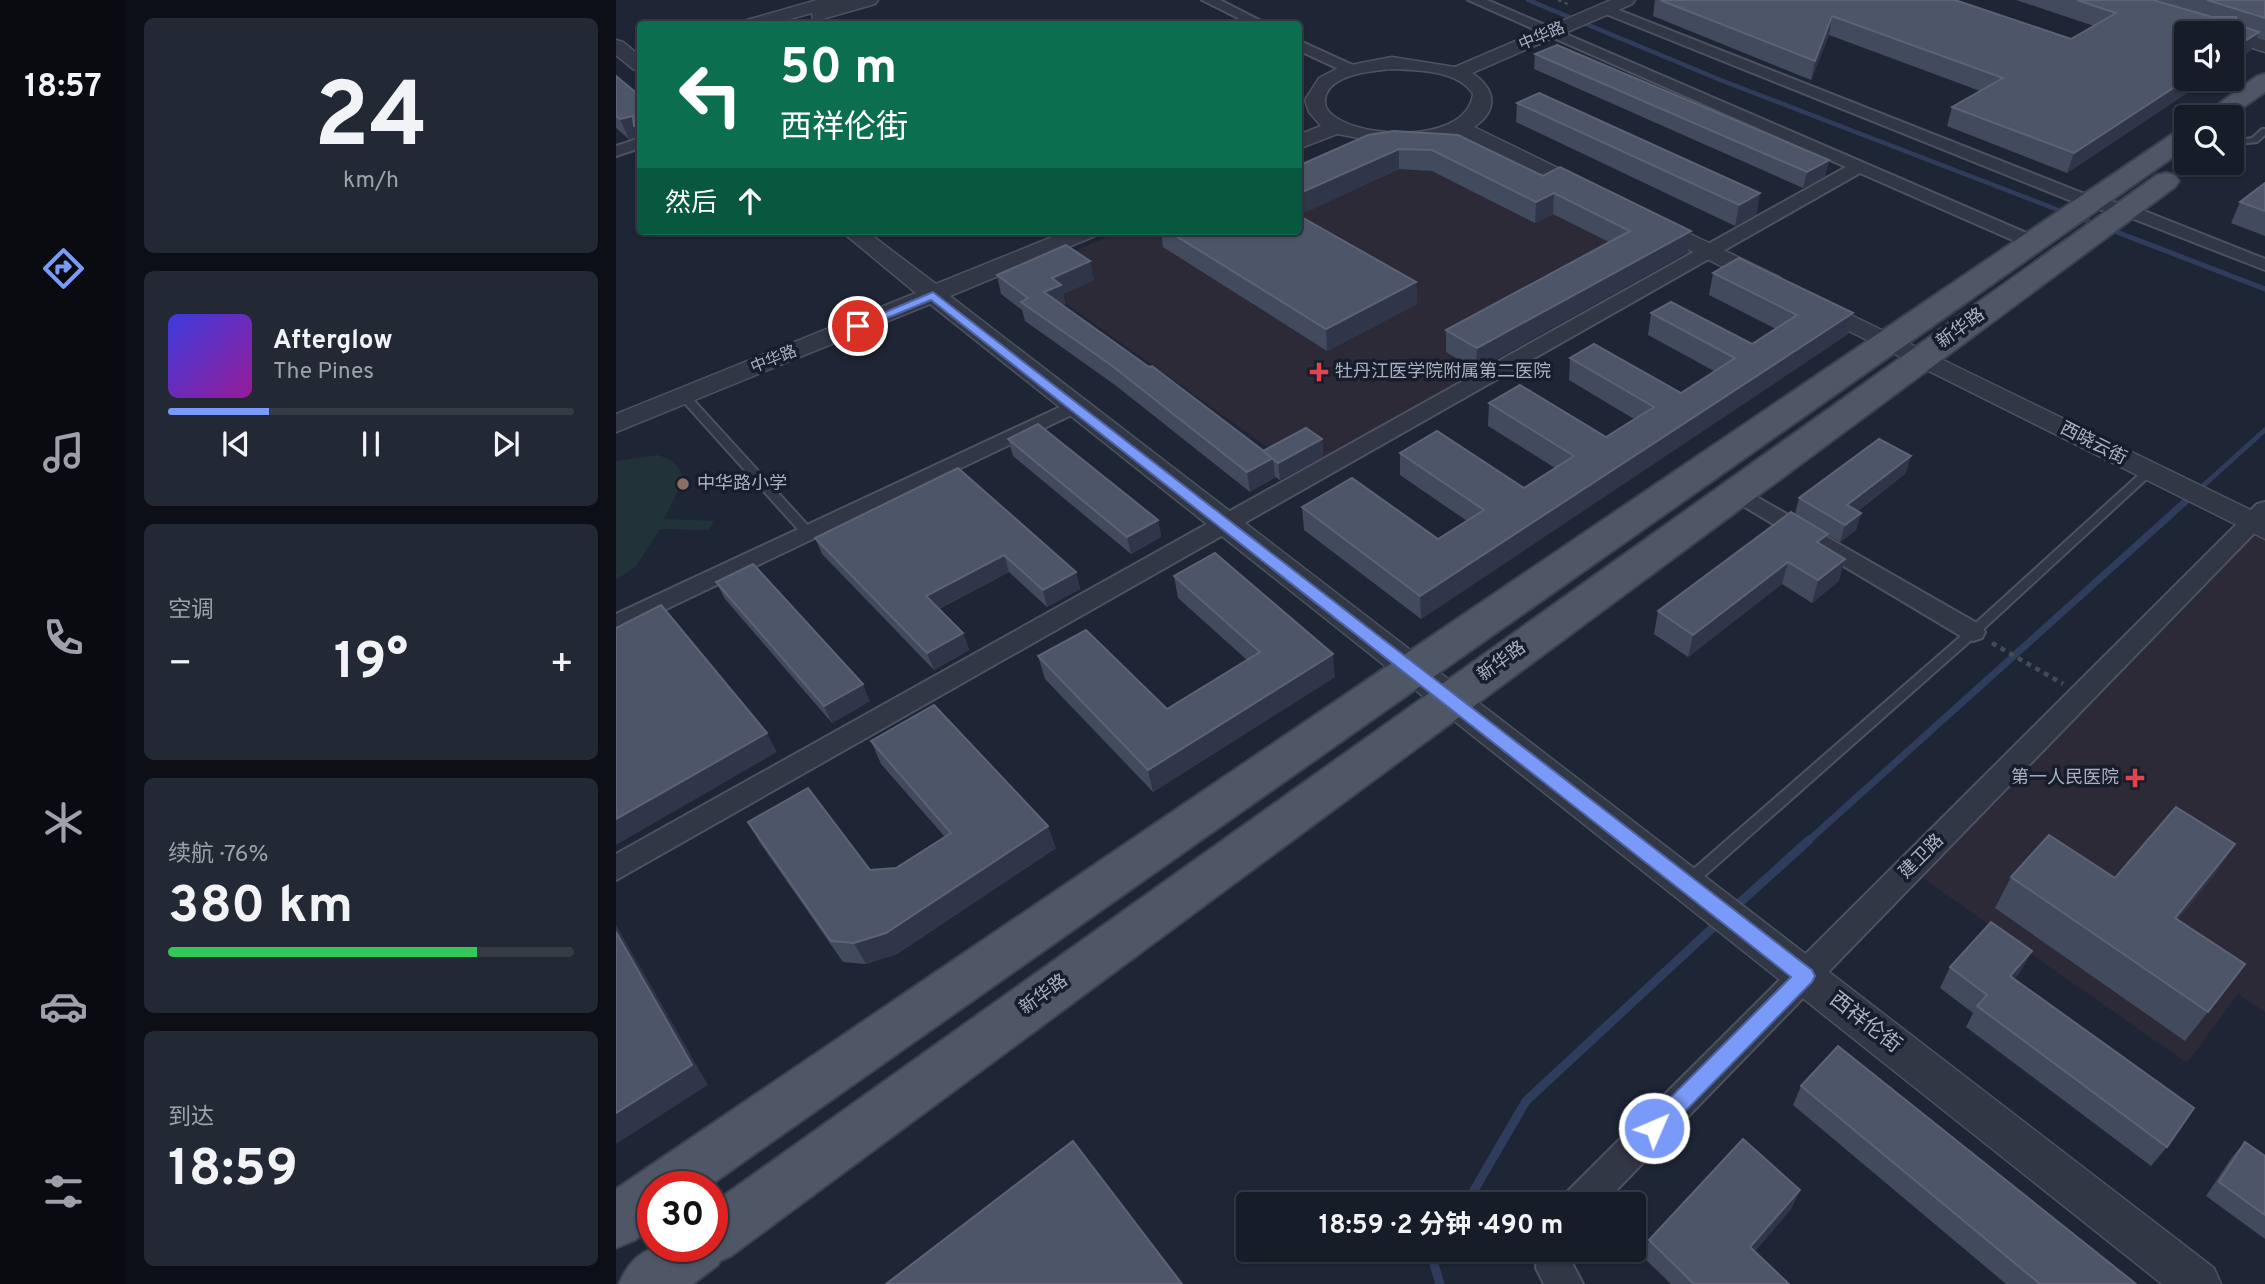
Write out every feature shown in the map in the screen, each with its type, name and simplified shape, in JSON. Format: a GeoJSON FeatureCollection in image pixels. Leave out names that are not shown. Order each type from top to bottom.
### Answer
{"type":"FeatureCollection","features":[{"type":"Feature","properties":{"kind":"main road"},"geometry":{"type":"LineString","coordinates":[[2230,105],[2265,81]]}},
{"type":"Feature","properties":{"kind":"main road"},"geometry":{"type":"LineString","coordinates":[[2244,124],[2265,109]]}},
{"type":"Feature","properties":{"kind":"main road"},"geometry":{"type":"LineString","coordinates":[[688,1171],[1433,684],[1906,349],[2032,242],[2108,206],[2174,147]]}},
{"type":"Feature","properties":{"kind":"main road","name":"新华路"},"geometry":{"type":"LineString","coordinates":[[728,1225],[1433,684],[1736,492],[1906,349],[2108,206],[2174,172]]}},
{"type":"Feature","properties":{"kind":"main road"},"geometry":{"type":"LineString","coordinates":[[616,1221],[637,1206]]}},
{"type":"Feature","properties":{"kind":"main road"},"geometry":{"type":"LineString","coordinates":[[647,1284],[677,1262]]}},
{"type":"Feature","properties":{"kind":"street"},"geometry":{"type":"LineString","coordinates":[[763,21],[836,0]]}},
{"type":"Feature","properties":{"kind":"street"},"geometry":{"type":"LineString","coordinates":[[798,21],[869,0]]}},
{"type":"Feature","properties":{"kind":"street"},"geometry":{"type":"LineString","coordinates":[[1209,0],[1254,21]]}},
{"type":"Feature","properties":{"kind":"street"},"geometry":{"type":"LineString","coordinates":[[1475,0],[2032,242]]}},
{"type":"Feature","properties":{"kind":"street","name":"中华路"},"geometry":{"type":"LineString","coordinates":[[1457,73],[1626,0]]}},
{"type":"Feature","properties":{"kind":"street"},"geometry":{"type":"LineString","coordinates":[[1606,9],[2265,265]]}},
{"type":"Feature","properties":{"kind":"street"},"geometry":{"type":"LineString","coordinates":[[2244,40],[2265,46]]}},
{"type":"Feature","properties":{"kind":"street"},"geometry":{"type":"LineString","coordinates":[[616,46],[634,63],[616,76]]}},
{"type":"Feature","properties":{"kind":"street"},"geometry":{"type":"LineString","coordinates":[[1302,46],[1352,70]]}},
{"type":"Feature","properties":{"kind":"street"},"geometry":{"type":"LineString","coordinates":[[1392,63],[1416,64],[1457,73],[1473,82],[1481,93],[1482,105],[1474,117],[1459,127],[1437,134],[1411,138],[1370,136],[1336,127],[1321,116],[1315,104],[1317,92],[1328,81],[1352,70],[1392,63]]}},
{"type":"Feature","properties":{"kind":"street"},"geometry":{"type":"LineString","coordinates":[[1302,141],[1336,127]]}},
{"type":"Feature","properties":{"kind":"street"},"geometry":{"type":"LineString","coordinates":[[1459,127],[1603,198]]}},
{"type":"Feature","properties":{"kind":"street"},"geometry":{"type":"LineString","coordinates":[[616,151],[637,144]]}},
{"type":"Feature","properties":{"kind":"street"},"geometry":{"type":"LineString","coordinates":[[616,868],[1859,167]]}},
{"type":"Feature","properties":{"kind":"street","name":"西晓云街"},"geometry":{"type":"LineString","coordinates":[[1627,210],[2148,472],[2261,520]]}},
{"type":"Feature","properties":{"kind":"street","name":"西祥伦街"},"geometry":{"type":"LineString","coordinates":[[857,235],[2198,1284]]}},
{"type":"Feature","properties":{"kind":"street","name":"中华路"},"geometry":{"type":"LineString","coordinates":[[616,424],[1077,235]]}},
{"type":"Feature","properties":{"kind":"street"},"geometry":{"type":"LineString","coordinates":[[616,624],[1075,405]]}},
{"type":"Feature","properties":{"kind":"street"},"geometry":{"type":"LineString","coordinates":[[1736,492],[1973,632]]}},
{"type":"Feature","properties":{"kind":"street","name":"建卫路"},"geometry":{"type":"LineString","coordinates":[[1591,1192],[2082,695],[2261,520]]}},
{"type":"Feature","properties":{"kind":"street"},"geometry":{"type":"LineString","coordinates":[[1554,1262],[1554,1268],[1566,1284]]}},
{"type":"Feature","properties":{"kind":"lane"},"geometry":{"type":"LineString","coordinates":[[2244,141],[2265,131]]}},
{"type":"Feature","properties":{"kind":"lane"},"geometry":{"type":"LineString","coordinates":[[684,396],[808,533]]}},
{"type":"Feature","properties":{"kind":"lane"},"geometry":{"type":"LineString","coordinates":[[1687,883],[1973,632],[2148,472]]}},
{"type":"Feature","properties":{"kind":"path"},"geometry":{"type":"LineString","coordinates":[[1973,632],[2082,695]]}},
{"type":"Feature","properties":{"kind":"shaded area","name":"牡丹江医学院附属第二医院"},"geometry":{"type":"Polygon","coordinates":[[[1410,148],[1672,259],[1301,471],[1023,273],[1112,235],[1302,235],[1302,183],[1410,148]]]}},
{"type":"Feature","properties":{"kind":"shaded area"},"geometry":{"type":"Polygon","coordinates":[[[657,455],[674,463],[684,479],[664,519],[714,521],[709,530],[660,529],[636,566],[616,580],[616,461],[657,455]]]}},
{"type":"Feature","properties":{"kind":"shaded area","name":"第一人民医院"},"geometry":{"type":"Polygon","coordinates":[[[2252,525],[2265,532],[2265,1012],[2238,994],[2187,1063],[1914,872],[2252,525]]]}},
{"type":"Feature","properties":{"kind":"building"},"geometry":{"type":"Polygon","coordinates":[[[1660,0],[1955,0],[2071,39],[2116,13],[2077,0],[2153,0],[2212,17],[2236,17],[2237,21],[2174,21],[2174,88],[2074,153],[1952,107],[2003,78],[1832,16],[1815,61],[1660,0]]]}},
{"type":"Feature","properties":{"kind":"building"},"geometry":{"type":"Polygon","coordinates":[[[2207,0],[2265,0],[2265,18],[2207,0]]]}},
{"type":"Feature","properties":{"kind":"building"},"geometry":{"type":"Polygon","coordinates":[[[2244,27],[2259,32],[2244,42],[2244,27]]]}},
{"type":"Feature","properties":{"kind":"building"},"geometry":{"type":"Polygon","coordinates":[[[1557,45],[1829,160],[1807,172],[1535,54],[1557,45]]]}},
{"type":"Feature","properties":{"kind":"building"},"geometry":{"type":"Polygon","coordinates":[[[616,76],[637,94],[637,125],[634,126],[633,116],[620,119],[616,116],[616,76]]]}},
{"type":"Feature","properties":{"kind":"building"},"geometry":{"type":"Polygon","coordinates":[[[1539,93],[1760,193],[1739,205],[1517,103],[1539,93]]]}},
{"type":"Feature","properties":{"kind":"building"},"geometry":{"type":"Polygon","coordinates":[[[1394,131],[1458,135],[1543,176],[1560,167],[1691,231],[1477,348],[1446,330],[1630,231],[1554,193],[1536,202],[1432,150],[1399,149],[1302,192],[1302,164],[1368,135],[1394,131]]]}},
{"type":"Feature","properties":{"kind":"building"},"geometry":{"type":"Polygon","coordinates":[[[2265,183],[2265,211],[2240,202],[2265,183]]]}},
{"type":"Feature","properties":{"kind":"building"},"geometry":{"type":"Polygon","coordinates":[[[1302,217],[1416,282],[1326,329],[1174,235],[1302,235],[1302,217]]]}},
{"type":"Feature","properties":{"kind":"building"},"geometry":{"type":"Polygon","coordinates":[[[1066,245],[1090,261],[1052,278],[1061,285],[1044,292],[1149,367],[1152,366],[1273,458],[1247,472],[1111,365],[1021,302],[1028,298],[997,275],[1066,245]]]}},
{"type":"Feature","properties":{"kind":"building"},"geometry":{"type":"Polygon","coordinates":[[[1739,258],[1853,313],[1420,596],[1302,507],[1352,478],[1438,539],[1484,510],[1400,453],[1437,431],[1524,488],[1574,456],[1489,403],[1520,385],[1606,437],[1654,407],[1570,358],[1594,344],[1681,393],[1735,358],[1651,313],[1671,302],[1752,344],[1797,315],[1713,273],[1739,258]]]}},
{"type":"Feature","properties":{"kind":"building"},"geometry":{"type":"Polygon","coordinates":[[[1038,424],[1158,520],[1127,537],[1008,439],[1038,424]]]}},
{"type":"Feature","properties":{"kind":"building"},"geometry":{"type":"Polygon","coordinates":[[[1306,428],[1322,439],[1278,463],[1263,451],[1306,428]]]}},
{"type":"Feature","properties":{"kind":"building"},"geometry":{"type":"Polygon","coordinates":[[[1879,439],[1911,456],[1847,505],[1861,513],[1845,525],[1799,498],[1879,439]]]}},
{"type":"Feature","properties":{"kind":"building"},"geometry":{"type":"Polygon","coordinates":[[[958,468],[1076,572],[1043,590],[1004,555],[926,596],[963,633],[927,653],[815,538],[958,468]]]}},
{"type":"Feature","properties":{"kind":"building"},"geometry":{"type":"Polygon","coordinates":[[[1791,512],[1828,534],[1817,542],[1845,559],[1818,580],[1788,562],[1693,635],[1658,611],[1791,512]]]}},
{"type":"Feature","properties":{"kind":"building"},"geometry":{"type":"Polygon","coordinates":[[[1215,553],[1333,654],[1148,770],[1038,656],[1086,630],[1167,709],[1260,652],[1174,576],[1215,553]]]}},
{"type":"Feature","properties":{"kind":"building"},"geometry":{"type":"Polygon","coordinates":[[[753,564],[863,684],[824,706],[716,582],[753,564]]]}},
{"type":"Feature","properties":{"kind":"building"},"geometry":{"type":"Polygon","coordinates":[[[661,605],[767,733],[616,819],[616,628],[661,605]]]}},
{"type":"Feature","properties":{"kind":"building"},"geometry":{"type":"Polygon","coordinates":[[[934,705],[1048,826],[886,933],[854,943],[831,941],[748,822],[808,788],[870,870],[896,868],[951,833],[871,741],[934,705]]]}},
{"type":"Feature","properties":{"kind":"building"},"geometry":{"type":"Polygon","coordinates":[[[2176,807],[2235,844],[2175,918],[2245,964],[2208,1012],[2011,877],[2049,835],[2115,878],[2176,807]]]}},
{"type":"Feature","properties":{"kind":"building"},"geometry":{"type":"Polygon","coordinates":[[[1991,922],[2032,951],[2010,976],[2194,1108],[2167,1147],[1977,1006],[1987,995],[1950,967],[1991,922]]]}},
{"type":"Feature","properties":{"kind":"building"},"geometry":{"type":"Polygon","coordinates":[[[616,932],[692,1065],[616,1113],[616,932]]]}},
{"type":"Feature","properties":{"kind":"building"},"geometry":{"type":"Polygon","coordinates":[[[1838,1046],[2136,1284],[2040,1284],[1801,1086],[1838,1046]]]}},
{"type":"Feature","properties":{"kind":"building"},"geometry":{"type":"Polygon","coordinates":[[[1743,1139],[1800,1190],[1750,1247],[1789,1284],[1694,1284],[1649,1240],[1743,1139]]]}},
{"type":"Feature","properties":{"kind":"building"},"geometry":{"type":"Polygon","coordinates":[[[1073,1141],[1182,1284],[886,1284],[1073,1141]]]}},
{"type":"Feature","properties":{"kind":"building"},"geometry":{"type":"Polygon","coordinates":[[[2245,1142],[2265,1156],[2265,1215],[2219,1182],[2245,1142]]]}},
{"type":"Feature","properties":{"kind":"waterway"},"geometry":{"type":"LineString","coordinates":[[1528,0],[1723,81],[2079,218]]}},
{"type":"Feature","properties":{"kind":"waterway"},"geometry":{"type":"LineString","coordinates":[[2074,216],[2098,225]]}},
{"type":"Feature","properties":{"kind":"waterway"},"geometry":{"type":"LineString","coordinates":[[2109,229],[2265,289]]}},
{"type":"Feature","properties":{"kind":"waterway"},"geometry":{"type":"LineString","coordinates":[[2195,493],[2265,430]]}},
{"type":"Feature","properties":{"kind":"waterway"},"geometry":{"type":"LineString","coordinates":[[1807,842],[2197,491]]}},
{"type":"Feature","properties":{"kind":"waterway"},"geometry":{"type":"LineString","coordinates":[[1734,908],[1809,840]]}},
{"type":"Feature","properties":{"kind":"waterway"},"geometry":{"type":"LineString","coordinates":[[1473,1192],[1526,1101],[1720,921]]}},
{"type":"Feature","properties":{"kind":"waterway"},"geometry":{"type":"LineString","coordinates":[[1433,1262],[1440,1284]]}},
{"type":"Feature","properties":{"kind":"place","name":"牡丹江医学院附属第二医院"},"geometry":{"type":"Point","coordinates":[1319,372]}},
{"type":"Feature","properties":{"kind":"place","name":"中华路小学"},"geometry":{"type":"Point","coordinates":[683,484]}},
{"type":"Feature","properties":{"kind":"place","name":"第一人民医院"},"geometry":{"type":"Point","coordinates":[2135,778]}},
{"type":"Feature","properties":{"kind":"route"},"geometry":{"type":"LineString","coordinates":[[858,326],[933,295],[1805,976],[1654,1128]]}}]}
